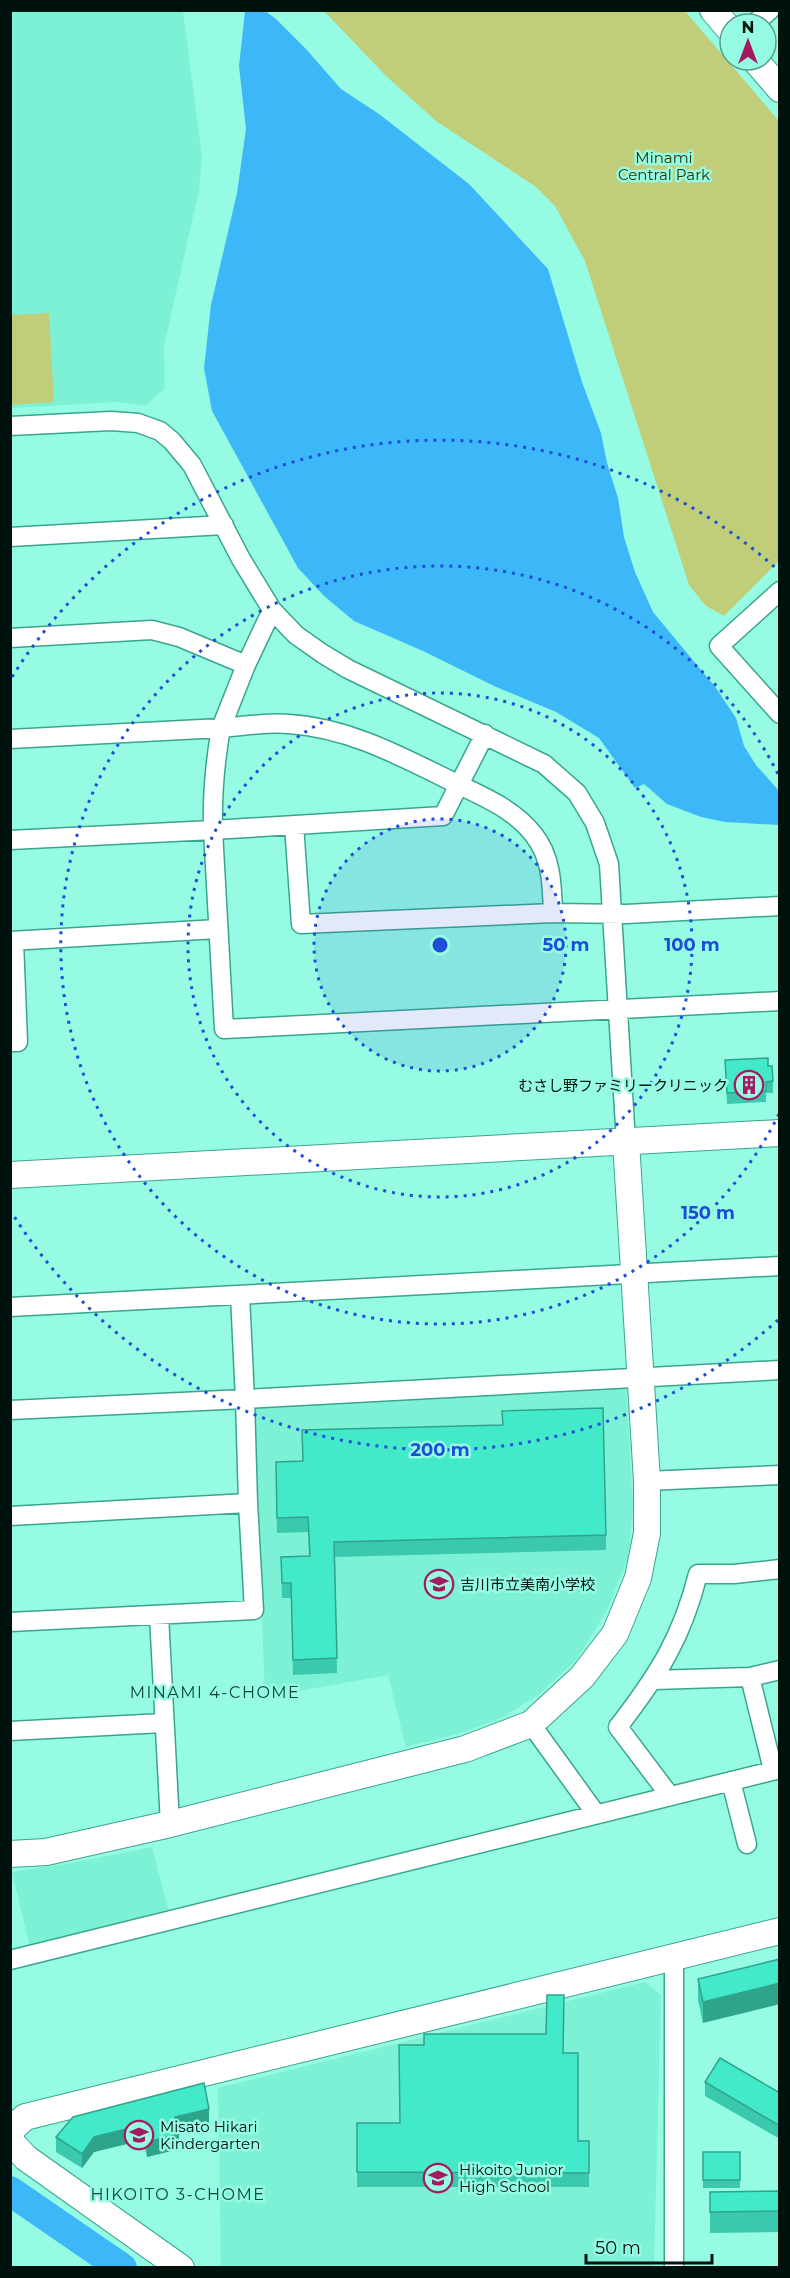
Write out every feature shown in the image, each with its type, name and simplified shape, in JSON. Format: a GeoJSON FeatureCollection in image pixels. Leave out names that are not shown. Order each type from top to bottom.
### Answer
{"type":"FeatureCollection","features":[{"type":"Feature","properties":{"kind":"street"},"geometry":{"type":"LineString","coordinates":[[765,72],[780,89]]}},
{"type":"Feature","properties":{"kind":"street"},"geometry":{"type":"LineString","coordinates":[[10,426],[111,421],[138,423],[160,431],[172,441],[192,465],[272,610],[296,635],[323,654],[544,764],[577,793],[595,824],[609,864],[614,914],[633,1273],[647,1481],[647,1533],[638,1578],[615,1634],[582,1677],[531,1724],[465,1749],[170,1824],[46,1852],[10,1854]]}},
{"type":"Feature","properties":{"kind":"street"},"geometry":{"type":"LineString","coordinates":[[10,537],[224,525]]}},
{"type":"Feature","properties":{"kind":"street"},"geometry":{"type":"LineString","coordinates":[[780,591],[719,646],[780,714]]}},
{"type":"Feature","properties":{"kind":"street"},"geometry":{"type":"LineString","coordinates":[[272,610],[246,665],[221,728],[214,763],[213,830],[224,1029],[780,1001]]}},
{"type":"Feature","properties":{"kind":"street"},"geometry":{"type":"LineString","coordinates":[[10,638],[152,630],[179,637],[246,665]]}},
{"type":"Feature","properties":{"kind":"street"},"geometry":{"type":"LineString","coordinates":[[10,739],[289,724],[342,733],[379,746],[515,815],[535,836],[549,866],[553,913]]}},
{"type":"Feature","properties":{"kind":"street"},"geometry":{"type":"LineString","coordinates":[[10,840],[443,816],[485,734]]}},
{"type":"Feature","properties":{"kind":"street"},"geometry":{"type":"LineString","coordinates":[[294,825],[301,924],[780,906]]}},
{"type":"Feature","properties":{"kind":"street"},"geometry":{"type":"LineString","coordinates":[[10,1042],[18,1042],[12,941],[218,929]]}},
{"type":"Feature","properties":{"kind":"street"},"geometry":{"type":"LineString","coordinates":[[10,1174],[780,1133]]}},
{"type":"Feature","properties":{"kind":"street"},"geometry":{"type":"LineString","coordinates":[[10,1307],[780,1266]]}},
{"type":"Feature","properties":{"kind":"street"},"geometry":{"type":"LineString","coordinates":[[10,1622],[254,1610],[240,1295]]}},
{"type":"Feature","properties":{"kind":"street"},"geometry":{"type":"LineString","coordinates":[[10,1410],[780,1370]]}},
{"type":"Feature","properties":{"kind":"street"},"geometry":{"type":"LineString","coordinates":[[647,1481],[780,1475]]}},
{"type":"Feature","properties":{"kind":"street"},"geometry":{"type":"LineString","coordinates":[[10,1515],[249,1503]]}},
{"type":"Feature","properties":{"kind":"street"},"geometry":{"type":"LineString","coordinates":[[670,1796],[618,1727],[667,1659],[691,1603],[698,1574],[734,1574],[780,1569]]}},
{"type":"Feature","properties":{"kind":"street"},"geometry":{"type":"LineString","coordinates":[[159,1616],[170,1824]]}},
{"type":"Feature","properties":{"kind":"street"},"geometry":{"type":"LineString","coordinates":[[654,1680],[750,1677],[780,1670]]}},
{"type":"Feature","properties":{"kind":"street"},"geometry":{"type":"LineString","coordinates":[[10,1960],[776,1769],[750,1677]]}},
{"type":"Feature","properties":{"kind":"street"},"geometry":{"type":"LineString","coordinates":[[10,1731],[164,1723]]}},
{"type":"Feature","properties":{"kind":"street"},"geometry":{"type":"LineString","coordinates":[[531,1724],[596,1814]]}},
{"type":"Feature","properties":{"kind":"street"},"geometry":{"type":"LineString","coordinates":[[731,1781],[747,1844]]}},
{"type":"Feature","properties":{"kind":"street"},"geometry":{"type":"LineString","coordinates":[[181,2268],[26,2158],[10,2139],[13,2128],[26,2117],[780,1931]]}},
{"type":"Feature","properties":{"kind":"street"},"geometry":{"type":"LineString","coordinates":[[674,1958],[674,2268]]}},
{"type":"Feature","properties":{"kind":"shaded area"},"geometry":{"type":"Polygon","coordinates":[[[11,11],[183,11],[202,157],[199,190],[164,346],[165,388],[145,406],[117,402],[11,408],[11,11]]]}},
{"type":"Feature","properties":{"kind":"shaded area","name":"吉川市立美南小学校"},"geometry":{"type":"Polygon","coordinates":[[[626,1385],[633,1508],[628,1559],[607,1610],[576,1661],[537,1696],[501,1718],[458,1734],[406,1747],[388,1675],[265,1697],[254,1406],[626,1385]]]}},
{"type":"Feature","properties":{"kind":"shaded area"},"geometry":{"type":"Polygon","coordinates":[[[152,1847],[169,1913],[30,1947],[12,1872],[152,1847]]]}},
{"type":"Feature","properties":{"kind":"shaded area","name":"Hikoito Junior High School"},"geometry":{"type":"Polygon","coordinates":[[[645,1982],[661,1995],[654,2267],[221,2267],[218,2088],[645,1982]]]}},
{"type":"Feature","properties":{"kind":"green space","name":"Minami Central Park"},"geometry":{"type":"Polygon","coordinates":[[[324,11],[685,11],[718,50],[718,72],[737,72],[779,121],[779,561],[724,616],[706,606],[689,585],[585,261],[555,206],[536,187],[436,121],[386,76],[324,11]]]}},
{"type":"Feature","properties":{"kind":"green space"},"geometry":{"type":"Polygon","coordinates":[[[49,313],[54,402],[11,405],[11,315],[49,313]]]}},
{"type":"Feature","properties":{"kind":"water"},"geometry":{"type":"Polygon","coordinates":[[[245,11],[265,11],[276,19],[341,89],[379,114],[469,184],[548,269],[582,382],[601,433],[618,498],[624,537],[635,572],[653,612],[716,688],[736,718],[744,746],[756,765],[779,791],[779,825],[725,822],[701,817],[667,804],[644,784],[635,788],[599,738],[556,712],[354,621],[324,596],[298,568],[212,411],[204,368],[211,305],[237,193],[246,129],[239,66],[245,11]]]}},
{"type":"Feature","properties":{"kind":"building","name":"むさし野ファミリークリニック"},"geometry":{"type":"Polygon","coordinates":[[[768,1058],[768,1066],[772,1066],[773,1081],[766,1082],[766,1091],[727,1093],[725,1060],[768,1058]]]}},
{"type":"Feature","properties":{"kind":"building"},"geometry":{"type":"Polygon","coordinates":[[[603,1408],[606,1535],[334,1542],[337,1658],[293,1660],[291,1583],[282,1583],[281,1557],[310,1556],[308,1517],[277,1518],[276,1462],[303,1461],[302,1430],[503,1425],[502,1411],[603,1408]]]}},
{"type":"Feature","properties":{"kind":"building"},"geometry":{"type":"Polygon","coordinates":[[[780,1959],[780,1983],[703,2002],[698,1979],[780,1959]]]}},
{"type":"Feature","properties":{"kind":"building"},"geometry":{"type":"Polygon","coordinates":[[[547,1995],[564,1995],[563,2053],[578,2053],[578,2141],[589,2141],[589,2173],[357,2172],[357,2123],[400,2123],[399,2045],[424,2045],[424,2034],[546,2034],[547,1995]]]}},
{"type":"Feature","properties":{"kind":"building"},"geometry":{"type":"Polygon","coordinates":[[[720,2058],[780,2093],[780,2126],[705,2082],[720,2058]]]}},
{"type":"Feature","properties":{"kind":"building"},"geometry":{"type":"Polygon","coordinates":[[[204,2083],[209,2109],[175,2117],[179,2134],[147,2142],[143,2125],[94,2137],[82,2154],[56,2137],[73,2117],[204,2083]]]}},
{"type":"Feature","properties":{"kind":"building"},"geometry":{"type":"Polygon","coordinates":[[[703,2152],[740,2152],[740,2180],[703,2180],[703,2152]]]}},
{"type":"Feature","properties":{"kind":"building"},"geometry":{"type":"Polygon","coordinates":[[[780,2191],[780,2211],[710,2212],[710,2192],[780,2191]]]}},
{"type":"Feature","properties":{"kind":"waterway"},"geometry":{"type":"LineString","coordinates":[[10,2191],[122,2268]]}},
{"type":"Feature","properties":{"kind":"place","name":"むさし野ファミリークリニック"},"geometry":{"type":"Point","coordinates":[749,1085]}},
{"type":"Feature","properties":{"kind":"place","name":"吉川市立美南小学校"},"geometry":{"type":"Point","coordinates":[439,1584]}},
{"type":"Feature","properties":{"kind":"place","name":"Misato Hikari Kindergarten"},"geometry":{"type":"Point","coordinates":[139,2135]}},
{"type":"Feature","properties":{"kind":"place","name":"Hikoito Junior High School"},"geometry":{"type":"Point","coordinates":[438,2178]}},
{"type":"Feature","properties":{"kind":"district","name":"MINAMI 4-CHOME"},"geometry":{"type":"Point","coordinates":[215,1692]}},
{"type":"Feature","properties":{"kind":"district","name":"HIKOITO 3-CHOME"},"geometry":{"type":"Point","coordinates":[178,2194]}}]}
